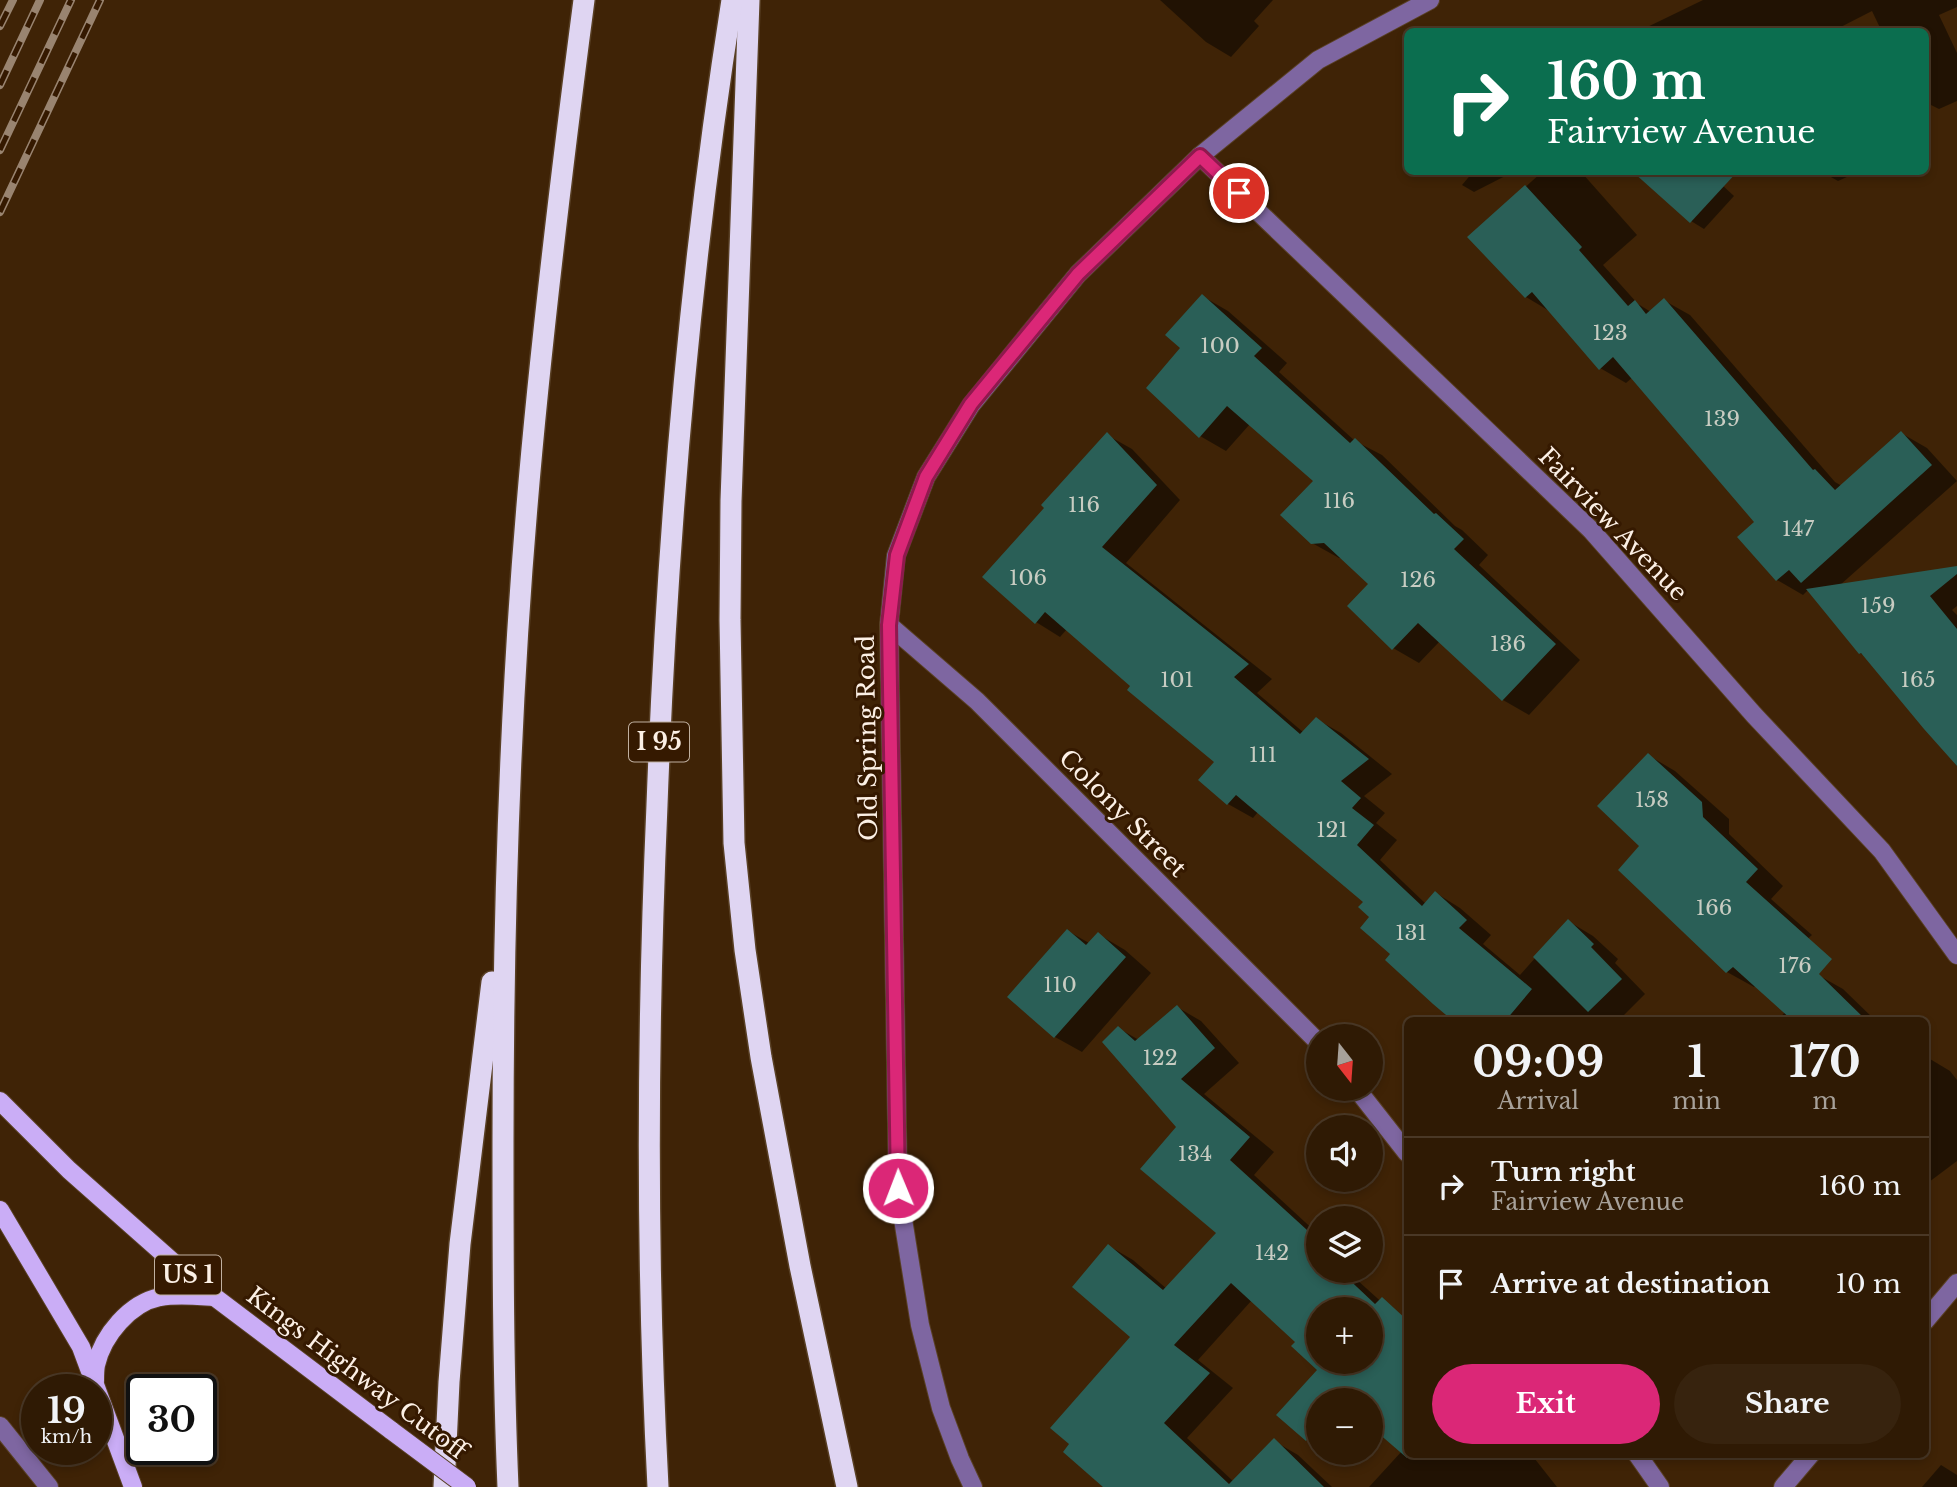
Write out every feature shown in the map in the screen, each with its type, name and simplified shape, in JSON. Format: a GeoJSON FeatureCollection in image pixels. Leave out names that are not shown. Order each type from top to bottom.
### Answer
{"type":"FeatureCollection","features":[{"type":"Feature","properties":{"kind":"highway"},"geometry":{"type":"LineString","coordinates":[[508,1487],[503,1235],[503,1041],[506,866],[515,685],[543,332],[584,0]]}},
{"type":"Feature","properties":{"kind":"highway","name":"I 95"},"geometry":{"type":"LineString","coordinates":[[658,1487],[650,1255],[649,1081],[660,730],[670,556],[685,381],[704,207],[732,0]]}},
{"type":"Feature","properties":{"kind":"highway"},"geometry":{"type":"LineString","coordinates":[[749,0],[731,501],[734,843],[761,1057],[800,1266],[847,1487]]}},
{"type":"Feature","properties":{"kind":"highway"},"geometry":{"type":"LineString","coordinates":[[444,1487],[460,1244],[506,866]]}},
{"type":"Feature","properties":{"kind":"main road","name":"Kings Highway Cutoff"},"geometry":{"type":"LineString","coordinates":[[0,1101],[69,1170],[200,1286],[467,1487]]}},
{"type":"Feature","properties":{"kind":"main road"},"geometry":{"type":"LineString","coordinates":[[0,1210],[81,1347],[91,1374]]}},
{"type":"Feature","properties":{"kind":"main road"},"geometry":{"type":"LineString","coordinates":[[96,1374],[96,1365],[106,1340],[119,1322],[142,1303],[160,1297],[214,1297]]}},
{"type":"Feature","properties":{"kind":"main road"},"geometry":{"type":"LineString","coordinates":[[112,1430],[133,1487]]}},
{"type":"Feature","properties":{"kind":"street","name":"Old Spring Road"},"geometry":{"type":"LineString","coordinates":[[973,1487],[941,1408],[920,1325],[898,1188],[889,625],[897,555],[926,477],[971,404],[1078,274],[1200,156],[1318,60],[1430,0]]}},
{"type":"Feature","properties":{"kind":"street","name":"Fairview Avenue"},"geometry":{"type":"LineString","coordinates":[[1200,156],[1591,530],[1754,715],[1882,851],[1957,955]]}},
{"type":"Feature","properties":{"kind":"street","name":"Colony Street"},"geometry":{"type":"LineString","coordinates":[[889,625],[977,701],[1306,1030]]}},
{"type":"Feature","properties":{"kind":"street"},"geometry":{"type":"LineString","coordinates":[[1366,1101],[1404,1149]]}},
{"type":"Feature","properties":{"kind":"street"},"geometry":{"type":"LineString","coordinates":[[1929,1316],[1957,1283]]}},
{"type":"Feature","properties":{"kind":"street"},"geometry":{"type":"LineString","coordinates":[[0,1426],[49,1487]]}},
{"type":"Feature","properties":{"kind":"street"},"geometry":{"type":"LineString","coordinates":[[1640,1458],[1660,1487]]}},
{"type":"Feature","properties":{"kind":"street"},"geometry":{"type":"LineString","coordinates":[[1783,1487],[1808,1458]]}},
{"type":"Feature","properties":{"kind":"building"},"geometry":{"type":"Polygon","coordinates":[[[1636,175],[1734,175],[1690,223],[1636,175]]]}},
{"type":"Feature","properties":{"kind":"building"},"geometry":{"type":"Polygon","coordinates":[[[1525,185],[1582,247],[1579,250],[1628,306],[1635,300],[1646,314],[1664,298],[1813,470],[1835,490],[1901,431],[1932,465],[1801,583],[1789,570],[1776,581],[1737,537],[1754,522],[1613,357],[1599,370],[1532,292],[1525,298],[1467,237],[1525,185]]]}},
{"type":"Feature","properties":{"kind":"building"},"geometry":{"type":"Polygon","coordinates":[[[1202,294],[1262,348],[1254,356],[1350,443],[1355,438],[1464,539],[1454,549],[1556,644],[1502,701],[1418,623],[1392,650],[1347,606],[1368,584],[1324,543],[1311,544],[1280,515],[1313,481],[1227,406],[1199,438],[1146,388],[1180,348],[1165,335],[1202,294]]]}},
{"type":"Feature","properties":{"kind":"building"},"geometry":{"type":"Polygon","coordinates":[[[1107,432],[1157,485],[1102,547],[1249,664],[1234,677],[1300,734],[1316,717],[1369,759],[1341,781],[1361,798],[1352,808],[1374,825],[1357,845],[1422,906],[1435,891],[1467,920],[1459,928],[1532,989],[1509,1017],[1448,1017],[1385,960],[1390,954],[1360,928],[1369,917],[1358,907],[1363,902],[1236,795],[1227,805],[1198,780],[1214,762],[1127,690],[1130,686],[1045,612],[1035,624],[982,577],[1044,508],[1041,505],[1107,432]]]}},
{"type":"Feature","properties":{"kind":"building"},"geometry":{"type":"Polygon","coordinates":[[[1957,566],[1957,574],[1930,596],[1957,629],[1957,766],[1806,589],[1957,566]]]}},
{"type":"Feature","properties":{"kind":"building"},"geometry":{"type":"Polygon","coordinates":[[[1648,753],[1702,802],[1703,817],[1758,869],[1746,882],[1832,959],[1819,974],[1863,1017],[1789,1017],[1733,967],[1726,973],[1618,870],[1639,846],[1597,806],[1648,753]]]}},
{"type":"Feature","properties":{"kind":"building"},"geometry":{"type":"Polygon","coordinates":[[[1568,919],[1594,944],[1591,947],[1622,979],[1588,1012],[1533,957],[1568,919]]]}},
{"type":"Feature","properties":{"kind":"building"},"geometry":{"type":"Polygon","coordinates":[[[1067,929],[1086,945],[1098,932],[1126,957],[1054,1038],[1007,997],[1067,929]]]}},
{"type":"Feature","properties":{"kind":"building"},"geometry":{"type":"Polygon","coordinates":[[[1177,1005],[1215,1048],[1181,1079],[1250,1137],[1230,1160],[1306,1229],[1306,1283],[1353,1283],[1368,1297],[1306,1297],[1306,1360],[1291,1346],[1295,1342],[1231,1283],[1174,1345],[1210,1373],[1164,1423],[1229,1484],[1274,1438],[1324,1487],[1103,1487],[1063,1452],[1069,1444],[1050,1428],[1130,1337],[1072,1287],[1108,1244],[1163,1290],[1216,1233],[1140,1169],[1176,1127],[1102,1042],[1118,1026],[1135,1041],[1177,1005]]]}},
{"type":"Feature","properties":{"kind":"building"},"geometry":{"type":"Polygon","coordinates":[[[1383,1298],[1404,1317],[1404,1455],[1383,1437],[1383,1388],[1306,1388],[1306,1441],[1276,1415],[1313,1374],[1383,1374],[1383,1298]]]}},
{"type":"Feature","properties":{"kind":"railway"},"geometry":{"type":"LineString","coordinates":[[0,26],[13,0]]}},
{"type":"Feature","properties":{"kind":"railway"},"geometry":{"type":"LineString","coordinates":[[0,85],[40,0]]}},
{"type":"Feature","properties":{"kind":"railway"},"geometry":{"type":"LineString","coordinates":[[0,150],[71,0]]}},
{"type":"Feature","properties":{"kind":"railway"},"geometry":{"type":"LineString","coordinates":[[0,212],[100,0]]}},
{"type":"Feature","properties":{"kind":"route"},"geometry":{"type":"LineString","coordinates":[[898,1188],[889,625],[897,555],[926,477],[971,404],[1078,274],[1200,156],[1239,193]]}}]}
